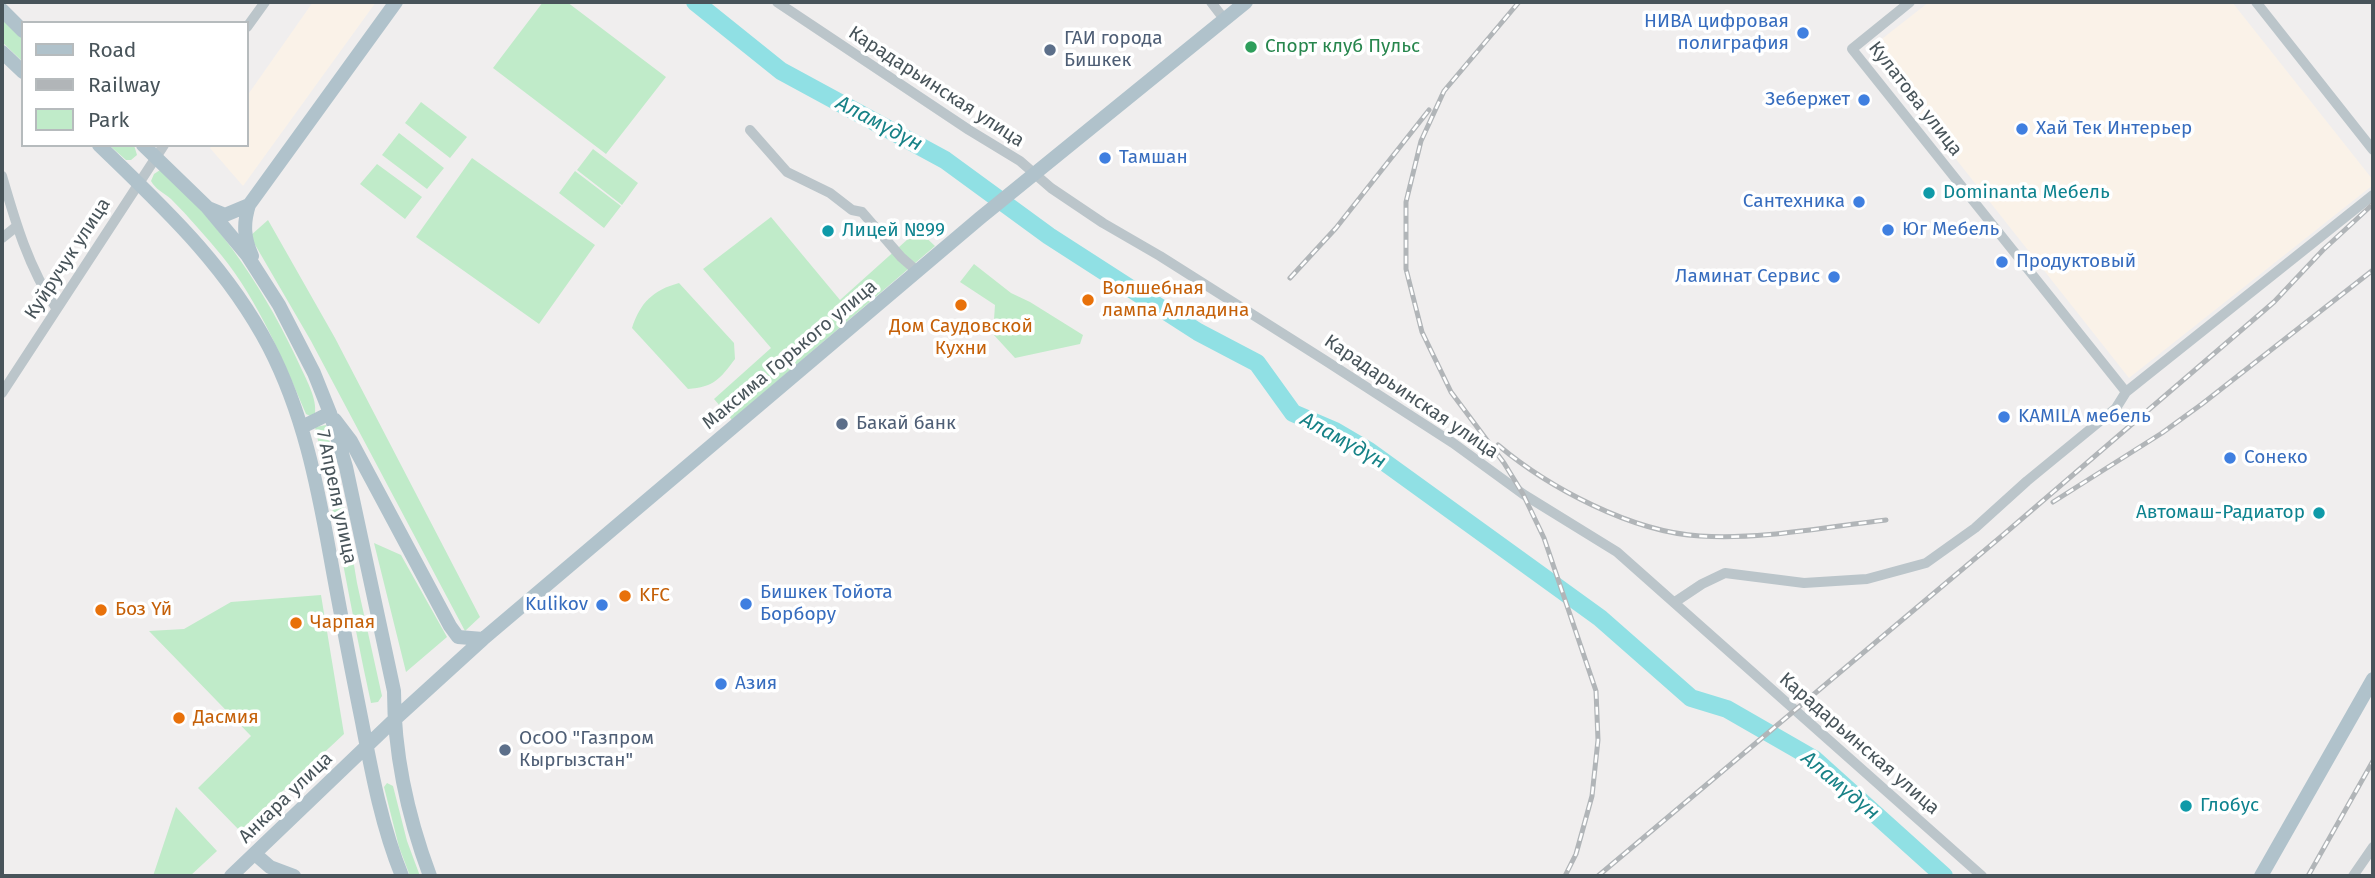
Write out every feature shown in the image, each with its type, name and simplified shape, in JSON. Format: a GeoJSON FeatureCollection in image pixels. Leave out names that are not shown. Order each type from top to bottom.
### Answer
{"type":"FeatureCollection","features":[{"type":"Feature","properties":{"kind":"main road"},"geometry":{"type":"LineString","coordinates":[[262,277],[245,236],[249,205],[396,2]]}},
{"type":"Feature","properties":{"kind":"main road","name":"Максима Горького улица"},"geometry":{"type":"LineString","coordinates":[[366,746],[483,639],[980,218],[1246,2]]}},
{"type":"Feature","properties":{"kind":"main road"},"geometry":{"type":"LineString","coordinates":[[2,10],[21,29]]}},
{"type":"Feature","properties":{"kind":"main road"},"geometry":{"type":"LineString","coordinates":[[2,52],[21,70]]}},
{"type":"Feature","properties":{"kind":"main road","name":"7 Апреля улица"},"geometry":{"type":"LineString","coordinates":[[101,147],[167,211],[214,262],[256,324],[288,389],[317,482],[366,746],[388,837],[401,876]]}},
{"type":"Feature","properties":{"kind":"main road","name":"7 Апреля улица"},"geometry":{"type":"LineString","coordinates":[[160,151],[262,277],[298,339],[330,413],[346,467],[394,691],[394,720],[410,816],[430,876]]}},
{"type":"Feature","properties":{"kind":"main road"},"geometry":{"type":"LineString","coordinates":[[208,208],[225,215],[249,205]]}},
{"type":"Feature","properties":{"kind":"main road"},"geometry":{"type":"LineString","coordinates":[[302,427],[330,413],[351,441],[450,626],[458,637],[483,639]]}},
{"type":"Feature","properties":{"kind":"main road"},"geometry":{"type":"LineString","coordinates":[[2261,876],[2373,679]]}},
{"type":"Feature","properties":{"kind":"main road","name":"Анкара улица"},"geometry":{"type":"LineString","coordinates":[[231,876],[366,746]]}},
{"type":"Feature","properties":{"kind":"main road"},"geometry":{"type":"LineString","coordinates":[[255,854],[270,867],[294,876]]}},
{"type":"Feature","properties":{"kind":"street"},"geometry":{"type":"LineString","coordinates":[[248,26],[265,2]]}},
{"type":"Feature","properties":{"kind":"street","name":"Карадарьинская улица"},"geometry":{"type":"LineString","coordinates":[[777,2],[903,87],[1020,161],[1051,188],[1103,223],[1326,361],[1453,443],[1523,494],[1617,552],[1982,876]]}},
{"type":"Feature","properties":{"kind":"street"},"geometry":{"type":"LineString","coordinates":[[1211,2],[1224,19]]}},
{"type":"Feature","properties":{"kind":"street","name":"Кулатова улица"},"geometry":{"type":"LineString","coordinates":[[1910,2],[1852,49],[2126,392]]}},
{"type":"Feature","properties":{"kind":"street"},"geometry":{"type":"LineString","coordinates":[[2256,2],[2373,150]]}},
{"type":"Feature","properties":{"kind":"street"},"geometry":{"type":"LineString","coordinates":[[750,130],[787,172],[830,193],[852,210],[862,212],[901,257],[918,271]]}},
{"type":"Feature","properties":{"kind":"street","name":"Куйручук улица"},"geometry":{"type":"LineString","coordinates":[[2,393],[160,151]]}},
{"type":"Feature","properties":{"kind":"street"},"geometry":{"type":"LineString","coordinates":[[2,176],[17,226],[42,288],[56,309]]}},
{"type":"Feature","properties":{"kind":"street"},"geometry":{"type":"LineString","coordinates":[[1675,602],[1725,573],[1804,583],[1867,579],[1926,563],[1975,528],[2116,408],[2126,392],[2373,194]]}},
{"type":"Feature","properties":{"kind":"street"},"geometry":{"type":"LineString","coordinates":[[2,238],[17,226]]}},
{"type":"Feature","properties":{"kind":"street"},"geometry":{"type":"LineString","coordinates":[[2353,876],[2373,847]]}},
{"type":"Feature","properties":{"kind":"shaded area"},"geometry":{"type":"Polygon","coordinates":[[[313,2],[376,2],[243,186],[210,148],[248,147],[248,95],[313,2]]]}},
{"type":"Feature","properties":{"kind":"shaded area"},"geometry":{"type":"Polygon","coordinates":[[[1929,2],[2232,2],[2373,180],[2373,185],[2129,378],[1869,49],[1929,2]]]}},
{"type":"Feature","properties":{"kind":"green space"},"geometry":{"type":"Polygon","coordinates":[[[543,2],[567,2],[666,77],[606,154],[493,68],[543,2]]]}},
{"type":"Feature","properties":{"kind":"green space"},"geometry":{"type":"Polygon","coordinates":[[[2,18],[21,36],[21,60],[2,42],[2,18]]]}},
{"type":"Feature","properties":{"kind":"green space"},"geometry":{"type":"Polygon","coordinates":[[[421,102],[467,137],[450,158],[405,123],[421,102]]]}},
{"type":"Feature","properties":{"kind":"green space"},"geometry":{"type":"Polygon","coordinates":[[[399,133],[444,168],[427,189],[382,155],[399,133]]]}},
{"type":"Feature","properties":{"kind":"green space"},"geometry":{"type":"Polygon","coordinates":[[[111,147],[135,147],[137,155],[126,160],[111,147]]]}},
{"type":"Feature","properties":{"kind":"green space"},"geometry":{"type":"Polygon","coordinates":[[[593,149],[638,183],[622,205],[577,170],[593,149]]]}},
{"type":"Feature","properties":{"kind":"green space"},"geometry":{"type":"Polygon","coordinates":[[[472,158],[595,245],[539,324],[416,237],[472,158]]]}},
{"type":"Feature","properties":{"kind":"green space"},"geometry":{"type":"Polygon","coordinates":[[[377,164],[422,197],[405,219],[360,184],[377,164]]]}},
{"type":"Feature","properties":{"kind":"green space"},"geometry":{"type":"Polygon","coordinates":[[[160,170],[182,190],[223,236],[258,287],[309,384],[315,413],[310,416],[306,414],[248,292],[222,256],[171,199],[151,181],[154,174],[160,170]]]}},
{"type":"Feature","properties":{"kind":"green space"},"geometry":{"type":"Polygon","coordinates":[[[575,171],[621,206],[604,228],[559,193],[575,171]]]}},
{"type":"Feature","properties":{"kind":"green space"},"geometry":{"type":"Polygon","coordinates":[[[771,217],[840,300],[918,230],[935,246],[732,420],[714,399],[771,348],[703,269],[771,217]]]}},
{"type":"Feature","properties":{"kind":"green space"},"geometry":{"type":"Polygon","coordinates":[[[268,220],[335,338],[480,617],[465,631],[311,341],[250,236],[268,220]]]}},
{"type":"Feature","properties":{"kind":"green space"},"geometry":{"type":"Polygon","coordinates":[[[974,264],[1011,293],[1083,335],[1080,344],[1015,358],[993,334],[995,305],[960,282],[974,264]]]}},
{"type":"Feature","properties":{"kind":"green space"},"geometry":{"type":"Polygon","coordinates":[[[679,283],[734,343],[735,359],[725,372],[716,381],[697,388],[688,389],[632,328],[639,311],[649,299],[662,289],[679,283]]]}},
{"type":"Feature","properties":{"kind":"green space"},"geometry":{"type":"Polygon","coordinates":[[[326,425],[382,696],[378,702],[371,703],[315,427],[326,425]]]}},
{"type":"Feature","properties":{"kind":"green space"},"geometry":{"type":"Polygon","coordinates":[[[374,543],[401,555],[447,637],[406,672],[374,543]]]}},
{"type":"Feature","properties":{"kind":"green space"},"geometry":{"type":"Polygon","coordinates":[[[321,595],[344,734],[240,831],[198,788],[251,736],[149,631],[184,629],[231,602],[321,595]]]}},
{"type":"Feature","properties":{"kind":"green space"},"geometry":{"type":"Polygon","coordinates":[[[387,783],[393,786],[407,841],[420,876],[410,876],[399,847],[384,787],[387,783]]]}},
{"type":"Feature","properties":{"kind":"green space"},"geometry":{"type":"Polygon","coordinates":[[[176,807],[217,851],[190,876],[153,876],[176,807]]]}},
{"type":"Feature","properties":{"kind":"waterway","name":"Аламүдүн"},"geometry":{"type":"LineString","coordinates":[[695,2],[781,71],[945,160],[1049,236],[1198,332],[1257,363],[1293,413],[1335,431],[1369,451],[1600,618],[1691,698],[1727,709],[1814,759],[1944,876]]}},
{"type":"Feature","properties":{"kind":"railway"},"geometry":{"type":"LineString","coordinates":[[1519,2],[1444,91],[1421,141],[1406,202],[1406,269],[1422,332],[1451,392],[1504,463],[1523,494],[1544,538],[1596,691],[1598,740],[1592,796],[1576,854],[1565,876]]}},
{"type":"Feature","properties":{"kind":"railway"},"geometry":{"type":"LineString","coordinates":[[1290,278],[1336,228],[1429,110]]}},
{"type":"Feature","properties":{"kind":"railway"},"geometry":{"type":"LineString","coordinates":[[1598,876],[2003,535],[2274,302],[2323,250],[2373,204]]}},
{"type":"Feature","properties":{"kind":"railway"},"geometry":{"type":"LineString","coordinates":[[2053,502],[2162,433],[2373,270]]}},
{"type":"Feature","properties":{"kind":"railway"},"geometry":{"type":"LineString","coordinates":[[1498,445],[1566,492],[1620,517],[1674,533],[1746,536],[1886,520]]}},
{"type":"Feature","properties":{"kind":"railway"},"geometry":{"type":"LineString","coordinates":[[2308,876],[2373,761]]}},
{"type":"Feature","properties":{"kind":"place","name":"НИВА цифровая полиграфия"},"geometry":{"type":"Point","coordinates":[1803,33]}},
{"type":"Feature","properties":{"kind":"place","name":"Спорт клуб Пульс"},"geometry":{"type":"Point","coordinates":[1251,47]}},
{"type":"Feature","properties":{"kind":"place","name":"ГАИ города Бишкек"},"geometry":{"type":"Point","coordinates":[1050,50]}},
{"type":"Feature","properties":{"kind":"place","name":"Зебержет"},"geometry":{"type":"Point","coordinates":[1864,100]}},
{"type":"Feature","properties":{"kind":"place","name":"Хай Тек Интерьер"},"geometry":{"type":"Point","coordinates":[2022,129]}},
{"type":"Feature","properties":{"kind":"place","name":"Тамшан"},"geometry":{"type":"Point","coordinates":[1105,158]}},
{"type":"Feature","properties":{"kind":"place","name":"Dominanta Мебель"},"geometry":{"type":"Point","coordinates":[1929,193]}},
{"type":"Feature","properties":{"kind":"place","name":"Сантехника"},"geometry":{"type":"Point","coordinates":[1859,202]}},
{"type":"Feature","properties":{"kind":"place","name":"Юг Мебель"},"geometry":{"type":"Point","coordinates":[1888,230]}},
{"type":"Feature","properties":{"kind":"place","name":"Лицей №99"},"geometry":{"type":"Point","coordinates":[828,231]}},
{"type":"Feature","properties":{"kind":"place","name":"Продуктовый"},"geometry":{"type":"Point","coordinates":[2002,262]}},
{"type":"Feature","properties":{"kind":"place","name":"Ламинат Сервис"},"geometry":{"type":"Point","coordinates":[1834,277]}},
{"type":"Feature","properties":{"kind":"place","name":"Волшебная лампа Алладина"},"geometry":{"type":"Point","coordinates":[1088,300]}},
{"type":"Feature","properties":{"kind":"place","name":"Дом Саудовской Кухни"},"geometry":{"type":"Point","coordinates":[961,305]}},
{"type":"Feature","properties":{"kind":"place","name":"KAMILA мебель"},"geometry":{"type":"Point","coordinates":[2004,417]}},
{"type":"Feature","properties":{"kind":"place","name":"Бакай банк"},"geometry":{"type":"Point","coordinates":[842,424]}},
{"type":"Feature","properties":{"kind":"place","name":"Сонеко"},"geometry":{"type":"Point","coordinates":[2230,458]}},
{"type":"Feature","properties":{"kind":"place","name":"Автомаш-Радиатор"},"geometry":{"type":"Point","coordinates":[2319,513]}},
{"type":"Feature","properties":{"kind":"place","name":"KFC"},"geometry":{"type":"Point","coordinates":[625,596]}},
{"type":"Feature","properties":{"kind":"place","name":"Бишкек Тойота Борбору"},"geometry":{"type":"Point","coordinates":[746,604]}},
{"type":"Feature","properties":{"kind":"place","name":"Kulikov"},"geometry":{"type":"Point","coordinates":[602,605]}},
{"type":"Feature","properties":{"kind":"place","name":"Боз Үй"},"geometry":{"type":"Point","coordinates":[101,610]}},
{"type":"Feature","properties":{"kind":"place","name":"Чарпая"},"geometry":{"type":"Point","coordinates":[296,623]}},
{"type":"Feature","properties":{"kind":"place","name":"Азия"},"geometry":{"type":"Point","coordinates":[721,684]}},
{"type":"Feature","properties":{"kind":"place","name":"Дасмия"},"geometry":{"type":"Point","coordinates":[179,718]}},
{"type":"Feature","properties":{"kind":"place","name":"ОсОО \"Газпром Кыргызстан\""},"geometry":{"type":"Point","coordinates":[505,750]}},
{"type":"Feature","properties":{"kind":"place","name":"Глобус"},"geometry":{"type":"Point","coordinates":[2186,806]}}]}
